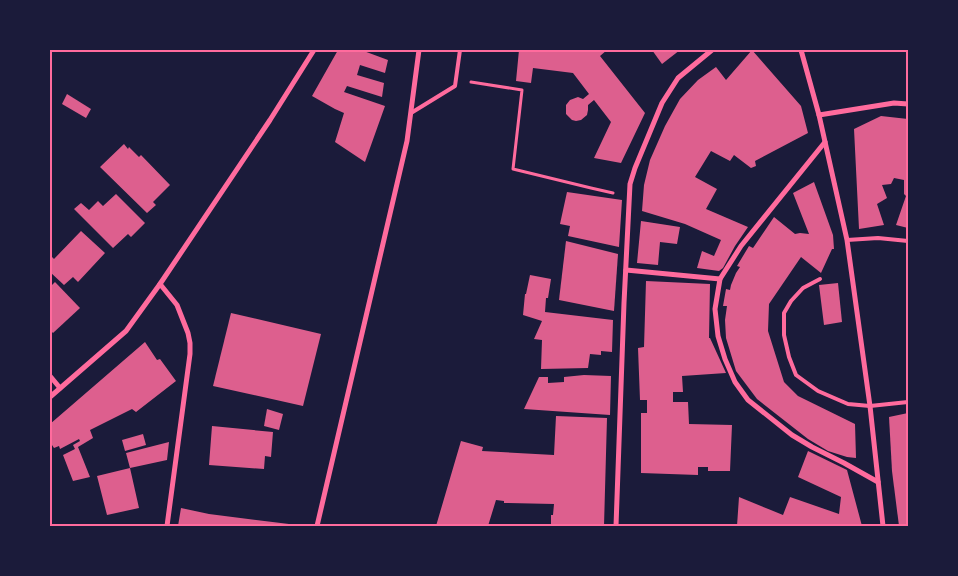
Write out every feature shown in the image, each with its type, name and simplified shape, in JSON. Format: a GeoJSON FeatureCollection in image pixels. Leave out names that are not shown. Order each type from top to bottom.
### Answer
{"type":"FeatureCollection","features":[{"type":"Feature","properties":{"kind":"street"},"geometry":{"type":"LineString","coordinates":[[50,396],[126,331],[160,284],[270,120],[314,50]]}},
{"type":"Feature","properties":{"kind":"street"},"geometry":{"type":"LineString","coordinates":[[317,526],[407,141],[419,50]]}},
{"type":"Feature","properties":{"kind":"street"},"geometry":{"type":"LineString","coordinates":[[616,526],[630,184],[662,103],[678,78],[712,50]]}},
{"type":"Feature","properties":{"kind":"street"},"geometry":{"type":"LineString","coordinates":[[801,50],[819,115],[847,240],[870,406],[883,526]]}},
{"type":"Feature","properties":{"kind":"street"},"geometry":{"type":"LineString","coordinates":[[819,115],[894,103],[908,104]]}},
{"type":"Feature","properties":{"kind":"street"},"geometry":{"type":"LineString","coordinates":[[825,142],[741,246],[720,279],[715,309],[718,336],[735,382],[748,400],[792,435],[878,482]]}},
{"type":"Feature","properties":{"kind":"street"},"geometry":{"type":"LineString","coordinates":[[626,270],[720,279]]}},
{"type":"Feature","properties":{"kind":"street"},"geometry":{"type":"LineString","coordinates":[[160,284],[177,305],[190,343],[167,526]]}},
{"type":"Feature","properties":{"kind":"street"},"geometry":{"type":"LineString","coordinates":[[50,376],[60,388]]}},
{"type":"Feature","properties":{"kind":"lane"},"geometry":{"type":"LineString","coordinates":[[411,113],[455,86],[460,50]]}},
{"type":"Feature","properties":{"kind":"lane"},"geometry":{"type":"LineString","coordinates":[[847,240],[878,238],[908,241]]}},
{"type":"Feature","properties":{"kind":"lane"},"geometry":{"type":"LineString","coordinates":[[820,279],[803,288],[791,300],[784,313],[784,335],[796,375],[818,391],[848,404],[870,406],[908,402]]}},
{"type":"Feature","properties":{"kind":"path"},"geometry":{"type":"LineString","coordinates":[[456,80],[522,90],[513,169],[629,196]]}},
{"type":"Feature","properties":{"kind":"building"},"geometry":{"type":"Polygon","coordinates":[[[338,50],[361,50],[388,60],[385,73],[360,65],[357,75],[384,83],[382,97],[347,86],[344,92],[385,106],[365,162],[335,142],[344,113],[312,96],[338,50]]]}},
{"type":"Feature","properties":{"kind":"building"},"geometry":{"type":"Polygon","coordinates":[[[519,50],[607,50],[600,56],[645,113],[621,163],[594,158],[611,122],[594,100],[588,105],[587,115],[581,120],[572,120],[566,114],[566,105],[570,100],[578,97],[583,99],[589,94],[573,73],[533,68],[531,83],[516,81],[519,50]]]}},
{"type":"Feature","properties":{"kind":"building"},"geometry":{"type":"Polygon","coordinates":[[[652,50],[680,50],[662,64],[652,50]]]}},
{"type":"Feature","properties":{"kind":"building"},"geometry":{"type":"Polygon","coordinates":[[[752,50],[801,106],[808,133],[755,161],[756,166],[751,168],[734,155],[730,161],[711,151],[695,177],[717,189],[706,209],[748,227],[723,268],[719,271],[697,268],[702,251],[714,256],[721,240],[685,224],[642,211],[644,185],[650,160],[665,126],[680,99],[698,80],[716,67],[726,80],[752,50]]]}},
{"type":"Feature","properties":{"kind":"building"},"geometry":{"type":"Polygon","coordinates":[[[67,94],[91,109],[86,118],[62,104],[67,94]]]}},
{"type":"Feature","properties":{"kind":"building"},"geometry":{"type":"Polygon","coordinates":[[[881,116],[908,119],[908,228],[896,225],[906,196],[904,194],[904,180],[894,178],[891,184],[882,185],[887,198],[877,204],[884,225],[859,229],[854,129],[881,116]]]}},
{"type":"Feature","properties":{"kind":"building"},"geometry":{"type":"Polygon","coordinates":[[[124,144],[139,157],[141,155],[170,185],[153,202],[156,205],[147,213],[100,167],[124,144]]]}},
{"type":"Feature","properties":{"kind":"building"},"geometry":{"type":"Polygon","coordinates":[[[814,182],[833,235],[834,249],[832,249],[821,273],[801,257],[769,304],[768,331],[784,382],[798,396],[855,424],[856,458],[828,451],[808,439],[757,399],[736,371],[726,338],[725,320],[727,306],[723,306],[726,289],[730,290],[740,267],[737,266],[749,246],[753,248],[774,217],[795,234],[809,234],[793,193],[814,182]]]}},
{"type":"Feature","properties":{"kind":"building"},"geometry":{"type":"Polygon","coordinates":[[[567,192],[622,200],[619,247],[568,236],[570,226],[560,224],[567,192]]]}},
{"type":"Feature","properties":{"kind":"building"},"geometry":{"type":"Polygon","coordinates":[[[116,194],[145,223],[131,237],[128,234],[113,248],[74,209],[81,203],[89,210],[98,201],[103,206],[116,194]]]}},
{"type":"Feature","properties":{"kind":"building"},"geometry":{"type":"Polygon","coordinates":[[[641,221],[680,227],[677,244],[660,242],[658,265],[637,263],[641,221]]]}},
{"type":"Feature","properties":{"kind":"building"},"geometry":{"type":"Polygon","coordinates":[[[81,231],[105,253],[78,282],[73,277],[64,285],[50,272],[50,255],[54,259],[81,231]]]}},
{"type":"Feature","properties":{"kind":"building"},"geometry":{"type":"Polygon","coordinates":[[[566,241],[618,254],[614,311],[559,300],[566,241]]]}},
{"type":"Feature","properties":{"kind":"building"},"geometry":{"type":"Polygon","coordinates":[[[530,275],[551,279],[548,298],[546,298],[545,312],[613,320],[612,352],[601,351],[601,355],[590,354],[588,368],[541,369],[542,340],[534,339],[542,321],[523,315],[525,294],[530,275]]]}},
{"type":"Feature","properties":{"kind":"building"},"geometry":{"type":"Polygon","coordinates":[[[646,281],[710,284],[709,338],[726,373],[682,376],[683,392],[673,392],[673,402],[688,402],[689,424],[732,425],[730,471],[708,471],[708,467],[698,467],[698,475],[641,473],[641,413],[647,413],[647,400],[640,400],[638,348],[644,347],[646,281]]]}},
{"type":"Feature","properties":{"kind":"building"},"geometry":{"type":"Polygon","coordinates":[[[55,282],[80,308],[53,333],[50,330],[50,287],[55,282]]]}},
{"type":"Feature","properties":{"kind":"building"},"geometry":{"type":"Polygon","coordinates":[[[838,283],[842,322],[824,325],[819,285],[838,283]]]}},
{"type":"Feature","properties":{"kind":"building"},"geometry":{"type":"Polygon","coordinates":[[[231,313],[321,334],[303,406],[213,386],[231,313]]]}},
{"type":"Feature","properties":{"kind":"building"},"geometry":{"type":"Polygon","coordinates":[[[145,342],[157,360],[160,359],[176,381],[136,412],[132,409],[90,430],[93,438],[78,447],[90,477],[73,481],[63,455],[75,449],[73,445],[80,441],[79,439],[60,449],[59,446],[54,448],[52,445],[50,446],[50,424],[145,342]]]}},
{"type":"Feature","properties":{"kind":"building"},"geometry":{"type":"Polygon","coordinates":[[[584,375],[611,376],[610,415],[524,409],[539,377],[548,377],[548,383],[564,382],[564,377],[584,375]]]}},
{"type":"Feature","properties":{"kind":"building"},"geometry":{"type":"Polygon","coordinates":[[[267,409],[283,414],[279,430],[264,426],[267,409]]]}},
{"type":"Feature","properties":{"kind":"building"},"geometry":{"type":"Polygon","coordinates":[[[908,413],[908,526],[899,526],[892,471],[889,417],[908,413]]]}},
{"type":"Feature","properties":{"kind":"building"},"geometry":{"type":"Polygon","coordinates":[[[556,416],[607,418],[604,526],[551,526],[554,504],[504,503],[504,501],[496,500],[488,526],[436,526],[461,441],[483,447],[482,451],[554,455],[556,416]]]}},
{"type":"Feature","properties":{"kind":"building"},"geometry":{"type":"Polygon","coordinates":[[[212,426],[273,432],[271,457],[265,456],[264,469],[209,465],[212,426]]]}},
{"type":"Feature","properties":{"kind":"building"},"geometry":{"type":"Polygon","coordinates":[[[143,434],[146,445],[125,451],[122,440],[143,434]]]}},
{"type":"Feature","properties":{"kind":"building"},"geometry":{"type":"Polygon","coordinates":[[[169,442],[167,460],[130,468],[126,453],[169,442]]]}},
{"type":"Feature","properties":{"kind":"building"},"geometry":{"type":"Polygon","coordinates":[[[808,451],[847,470],[862,526],[737,526],[739,497],[783,515],[790,497],[839,514],[841,497],[798,477],[808,451]]]}},
{"type":"Feature","properties":{"kind":"building"},"geometry":{"type":"Polygon","coordinates":[[[130,468],[139,508],[107,515],[97,476],[130,468]]]}},
{"type":"Feature","properties":{"kind":"building"},"geometry":{"type":"Polygon","coordinates":[[[181,508],[209,514],[289,524],[288,526],[178,526],[181,508]]]}}]}
